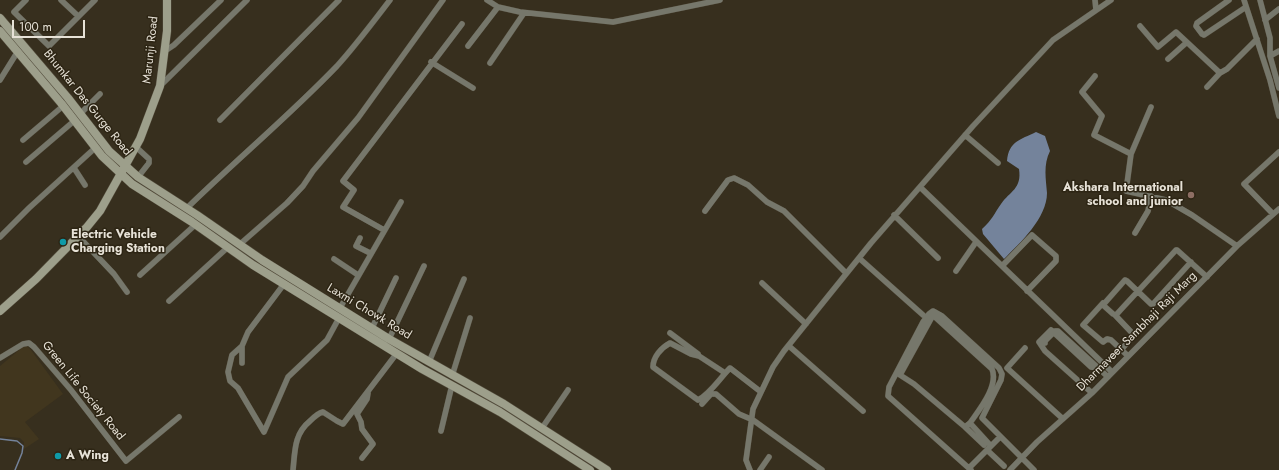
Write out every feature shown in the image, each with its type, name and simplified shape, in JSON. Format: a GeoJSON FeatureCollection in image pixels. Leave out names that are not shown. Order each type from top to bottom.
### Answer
{"type":"FeatureCollection","features":[{"type":"Feature","properties":{"kind":"main road","name":"Marunji Road"},"geometry":{"type":"LineString","coordinates":[[0,311],[36,279],[100,211],[119,174],[136,147],[160,86],[165,51],[168,1]]}},
{"type":"Feature","properties":{"kind":"main road","name":"Bhumkar Das Gurge Road"},"geometry":{"type":"LineString","coordinates":[[0,18],[22,52],[74,121],[95,148],[119,174]]}},
{"type":"Feature","properties":{"kind":"main road","name":"Bhumkar Das Gurge Road"},"geometry":{"type":"LineString","coordinates":[[0,31],[70,100],[108,150],[124,166]]}},
{"type":"Feature","properties":{"kind":"main road"},"geometry":{"type":"LineString","coordinates":[[63,106],[70,100]]}},
{"type":"Feature","properties":{"kind":"main road","name":"Laxmi Chowk Road"},"geometry":{"type":"LineString","coordinates":[[124,166],[138,178],[187,208],[240,246],[389,339],[542,428],[607,470]]}},
{"type":"Feature","properties":{"kind":"main road","name":"Laxmi Chowk Road"},"geometry":{"type":"LineString","coordinates":[[119,174],[236,254],[442,380],[500,412],[590,470]]}},
{"type":"Feature","properties":{"kind":"main road"},"geometry":{"type":"LineString","coordinates":[[236,254],[240,246]]}},
{"type":"Feature","properties":{"kind":"main road"},"geometry":{"type":"LineString","coordinates":[[337,317],[340,308]]}},
{"type":"Feature","properties":{"kind":"main road"},"geometry":{"type":"LineString","coordinates":[[442,380],[449,374]]}},
{"type":"Feature","properties":{"kind":"street"},"geometry":{"type":"LineString","coordinates":[[26,0],[14,12],[49,46],[95,0]]}},
{"type":"Feature","properties":{"kind":"street"},"geometry":{"type":"LineString","coordinates":[[61,0],[78,16]]}},
{"type":"Feature","properties":{"kind":"street"},"geometry":{"type":"LineString","coordinates":[[165,51],[174,45],[221,0]]}},
{"type":"Feature","properties":{"kind":"street"},"geometry":{"type":"LineString","coordinates":[[160,86],[247,0]]}},
{"type":"Feature","properties":{"kind":"street"},"geometry":{"type":"LineString","coordinates":[[220,120],[339,0]]}},
{"type":"Feature","properties":{"kind":"street"},"geometry":{"type":"LineString","coordinates":[[187,208],[228,168],[305,98],[338,65],[366,32],[390,0]]}},
{"type":"Feature","properties":{"kind":"street"},"geometry":{"type":"LineString","coordinates":[[240,246],[287,203],[303,186],[313,171],[358,118],[443,0]]}},
{"type":"Feature","properties":{"kind":"street"},"geometry":{"type":"LineString","coordinates":[[487,0],[498,7],[524,13],[613,22],[720,0]]}},
{"type":"Feature","properties":{"kind":"street"},"geometry":{"type":"LineString","coordinates":[[1095,0],[1096,10]]}},
{"type":"Feature","properties":{"kind":"street"},"geometry":{"type":"LineString","coordinates":[[750,470],[746,460],[754,409],[760,392],[773,367],[789,346],[846,273],[894,216],[965,135],[1053,40],[1111,0]]}},
{"type":"Feature","properties":{"kind":"street"},"geometry":{"type":"LineString","coordinates":[[1229,0],[1196,23],[1196,26],[1202,34],[1204,35],[1246,8]]}},
{"type":"Feature","properties":{"kind":"street"},"geometry":{"type":"LineString","coordinates":[[1244,0],[1279,116]]}},
{"type":"Feature","properties":{"kind":"street"},"geometry":{"type":"LineString","coordinates":[[1260,0],[1270,38],[1270,56],[1279,88]]}},
{"type":"Feature","properties":{"kind":"street"},"geometry":{"type":"LineString","coordinates":[[468,46],[498,7]]}},
{"type":"Feature","properties":{"kind":"street"},"geometry":{"type":"LineString","coordinates":[[1265,20],[1279,9]]}},
{"type":"Feature","properties":{"kind":"street"},"geometry":{"type":"LineString","coordinates":[[490,63],[524,13]]}},
{"type":"Feature","properties":{"kind":"street"},"geometry":{"type":"LineString","coordinates":[[384,230],[343,207],[354,190],[343,181],[377,138],[431,62],[462,24]]}},
{"type":"Feature","properties":{"kind":"street"},"geometry":{"type":"LineString","coordinates":[[1140,26],[1158,47],[1178,31],[1186,43],[1220,73]]}},
{"type":"Feature","properties":{"kind":"street"},"geometry":{"type":"LineString","coordinates":[[1207,87],[1257,39]]}},
{"type":"Feature","properties":{"kind":"street"},"geometry":{"type":"LineString","coordinates":[[1168,59],[1186,43]]}},
{"type":"Feature","properties":{"kind":"street"},"geometry":{"type":"LineString","coordinates":[[1270,56],[1279,51]]}},
{"type":"Feature","properties":{"kind":"street"},"geometry":{"type":"LineString","coordinates":[[0,80],[22,52]]}},
{"type":"Feature","properties":{"kind":"street"},"geometry":{"type":"LineString","coordinates":[[431,62],[473,88]]}},
{"type":"Feature","properties":{"kind":"street"},"geometry":{"type":"LineString","coordinates":[[1095,76],[1082,92],[1102,116],[1094,135],[1132,154]]}},
{"type":"Feature","properties":{"kind":"street"},"geometry":{"type":"LineString","coordinates":[[80,114],[100,94]]}},
{"type":"Feature","properties":{"kind":"street"},"geometry":{"type":"LineString","coordinates":[[23,140],[63,106]]}},
{"type":"Feature","properties":{"kind":"street"},"geometry":{"type":"LineString","coordinates":[[1151,107],[1132,154],[1126,191],[1166,200],[1192,215],[1237,246]]}},
{"type":"Feature","properties":{"kind":"street"},"geometry":{"type":"LineString","coordinates":[[26,162],[74,121]]}},
{"type":"Feature","properties":{"kind":"street"},"geometry":{"type":"LineString","coordinates":[[965,135],[998,163]]}},
{"type":"Feature","properties":{"kind":"street"},"geometry":{"type":"LineString","coordinates":[[136,147],[149,160],[149,164],[138,178]]}},
{"type":"Feature","properties":{"kind":"street"},"geometry":{"type":"LineString","coordinates":[[0,237],[29,208],[95,148]]}},
{"type":"Feature","properties":{"kind":"street"},"geometry":{"type":"LineString","coordinates":[[1273,214],[1244,184],[1279,152]]}},
{"type":"Feature","properties":{"kind":"street"},"geometry":{"type":"LineString","coordinates":[[74,168],[85,185]]}},
{"type":"Feature","properties":{"kind":"street"},"geometry":{"type":"LineString","coordinates":[[705,211],[728,180],[734,178],[748,185],[767,202],[784,211],[846,273]]}},
{"type":"Feature","properties":{"kind":"street"},"geometry":{"type":"LineString","coordinates":[[920,186],[976,242],[1112,372]]}},
{"type":"Feature","properties":{"kind":"street"},"geometry":{"type":"LineString","coordinates":[[1135,233],[1148,211],[1151,196]]}},
{"type":"Feature","properties":{"kind":"street"},"geometry":{"type":"LineString","coordinates":[[340,308],[370,253],[401,202]]}},
{"type":"Feature","properties":{"kind":"street","name":"Dharmaveer Sambhaji Raji Marg"},"geometry":{"type":"LineString","coordinates":[[1010,470],[1037,442],[1092,394],[1237,246],[1279,209]]}},
{"type":"Feature","properties":{"kind":"street"},"geometry":{"type":"LineString","coordinates":[[894,216],[938,258]]}},
{"type":"Feature","properties":{"kind":"street"},"geometry":{"type":"LineString","coordinates":[[140,275],[195,225]]}},
{"type":"Feature","properties":{"kind":"street"},"geometry":{"type":"LineString","coordinates":[[1002,266],[1032,235],[1056,256],[1056,261],[1027,291]]}},
{"type":"Feature","properties":{"kind":"street"},"geometry":{"type":"LineString","coordinates":[[78,236],[114,274],[127,292]]}},
{"type":"Feature","properties":{"kind":"street"},"geometry":{"type":"LineString","coordinates":[[360,238],[356,246],[370,253]]}},
{"type":"Feature","properties":{"kind":"street"},"geometry":{"type":"LineString","coordinates":[[956,271],[976,242]]}},
{"type":"Feature","properties":{"kind":"street"},"geometry":{"type":"LineString","coordinates":[[170,301],[227,248]]}},
{"type":"Feature","properties":{"kind":"street"},"geometry":{"type":"LineString","coordinates":[[1115,315],[1176,250],[1207,276]]}},
{"type":"Feature","properties":{"kind":"street"},"geometry":{"type":"LineString","coordinates":[[859,258],[923,315]]}},
{"type":"Feature","properties":{"kind":"street"},"geometry":{"type":"LineString","coordinates":[[334,259],[358,275]]}},
{"type":"Feature","properties":{"kind":"street"},"geometry":{"type":"LineString","coordinates":[[1128,356],[1109,339],[1103,342],[1100,341],[1083,325],[1124,280],[1153,304],[1191,262]]}},
{"type":"Feature","properties":{"kind":"street"},"geometry":{"type":"LineString","coordinates":[[389,339],[424,266]]}},
{"type":"Feature","properties":{"kind":"street"},"geometry":{"type":"LineString","coordinates":[[372,328],[396,278]]}},
{"type":"Feature","properties":{"kind":"street"},"geometry":{"type":"LineString","coordinates":[[429,362],[464,279]]}},
{"type":"Feature","properties":{"kind":"street"},"geometry":{"type":"LineString","coordinates":[[762,283],[806,324]]}},
{"type":"Feature","properties":{"kind":"street"},"geometry":{"type":"LineString","coordinates":[[242,363],[242,346],[248,332],[284,284]]}},
{"type":"Feature","properties":{"kind":"street"},"geometry":{"type":"LineString","coordinates":[[1103,303],[1134,334],[1121,350]]}},
{"type":"Feature","properties":{"kind":"street"},"geometry":{"type":"LineString","coordinates":[[1000,437],[987,447],[970,469],[888,396],[889,387],[928,314],[934,311],[942,316],[999,368],[1002,374],[1001,380],[982,418],[1034,470]]}},
{"type":"Feature","properties":{"kind":"street"},"geometry":{"type":"LineString","coordinates":[[242,346],[232,355],[228,372],[230,381],[238,388],[264,432],[288,377],[327,340],[337,317]]}},
{"type":"Feature","properties":{"kind":"street"},"geometry":{"type":"LineString","coordinates":[[968,425],[990,392],[994,374],[992,369],[935,317],[932,317],[900,375],[968,425],[1004,466]]}},
{"type":"Feature","properties":{"kind":"street"},"geometry":{"type":"LineString","coordinates":[[449,374],[470,318]]}},
{"type":"Feature","properties":{"kind":"street"},"geometry":{"type":"LineString","coordinates":[[1092,394],[1040,345],[1039,342],[1050,330],[1091,368],[1098,368],[1108,377]]}},
{"type":"Feature","properties":{"kind":"street"},"geometry":{"type":"LineString","coordinates":[[1045,343],[1046,339],[1053,332]]}},
{"type":"Feature","properties":{"kind":"street"},"geometry":{"type":"LineString","coordinates":[[670,333],[725,373]]}},
{"type":"Feature","properties":{"kind":"street","name":"Green Life Society Road"},"geometry":{"type":"LineString","coordinates":[[0,358],[23,344],[29,343],[34,347],[71,390],[126,460],[179,417]]}},
{"type":"Feature","properties":{"kind":"street"},"geometry":{"type":"LineString","coordinates":[[700,356],[691,354],[670,343],[665,346],[653,360],[653,367],[698,400],[703,397],[730,368],[760,392]]}},
{"type":"Feature","properties":{"kind":"street"},"geometry":{"type":"LineString","coordinates":[[789,346],[863,411]]}},
{"type":"Feature","properties":{"kind":"street"},"geometry":{"type":"LineString","coordinates":[[1025,348],[1006,368],[1063,420]]}},
{"type":"Feature","properties":{"kind":"street"},"geometry":{"type":"LineString","coordinates":[[362,458],[373,444],[362,429],[361,422],[357,414],[367,399],[368,393],[397,353]]}},
{"type":"Feature","properties":{"kind":"street"},"geometry":{"type":"LineString","coordinates":[[441,431],[452,385]]}},
{"type":"Feature","properties":{"kind":"street"},"geometry":{"type":"LineString","coordinates":[[542,428],[568,390]]}},
{"type":"Feature","properties":{"kind":"street"},"geometry":{"type":"LineString","coordinates":[[293,470],[295,442],[307,424],[319,413],[323,412],[337,422],[343,424],[362,396],[368,393]]}},
{"type":"Feature","properties":{"kind":"street"},"geometry":{"type":"LineString","coordinates":[[702,404],[714,393],[739,414],[753,420],[822,470]]}},
{"type":"Feature","properties":{"kind":"street"},"geometry":{"type":"LineString","coordinates":[[760,470],[769,457]]}},
{"type":"Feature","properties":{"kind":"shaded area"},"geometry":{"type":"Polygon","coordinates":[[[24,346],[27,346],[31,350],[63,394],[25,422],[39,439],[24,449],[24,442],[20,438],[0,436],[0,366],[24,346]]]}},
{"type":"Feature","properties":{"kind":"water"},"geometry":{"type":"Polygon","coordinates":[[[1036,132],[1045,136],[1050,151],[1046,162],[1046,202],[1038,221],[1004,259],[983,234],[982,229],[991,220],[1001,204],[1019,181],[1019,169],[1007,161],[1010,149],[1020,139],[1036,132]]]}},
{"type":"Feature","properties":{"kind":"waterway"},"geometry":{"type":"LineString","coordinates":[[0,439],[17,441],[23,446],[22,453],[15,470]]}},
{"type":"Feature","properties":{"kind":"place","name":"Akshara International school and junior"},"geometry":{"type":"Point","coordinates":[1191,195]}},
{"type":"Feature","properties":{"kind":"place","name":"Electric Vehicle Charging Station"},"geometry":{"type":"Point","coordinates":[63,242]}},
{"type":"Feature","properties":{"kind":"place","name":"A Wing"},"geometry":{"type":"Point","coordinates":[58,456]}}]}
